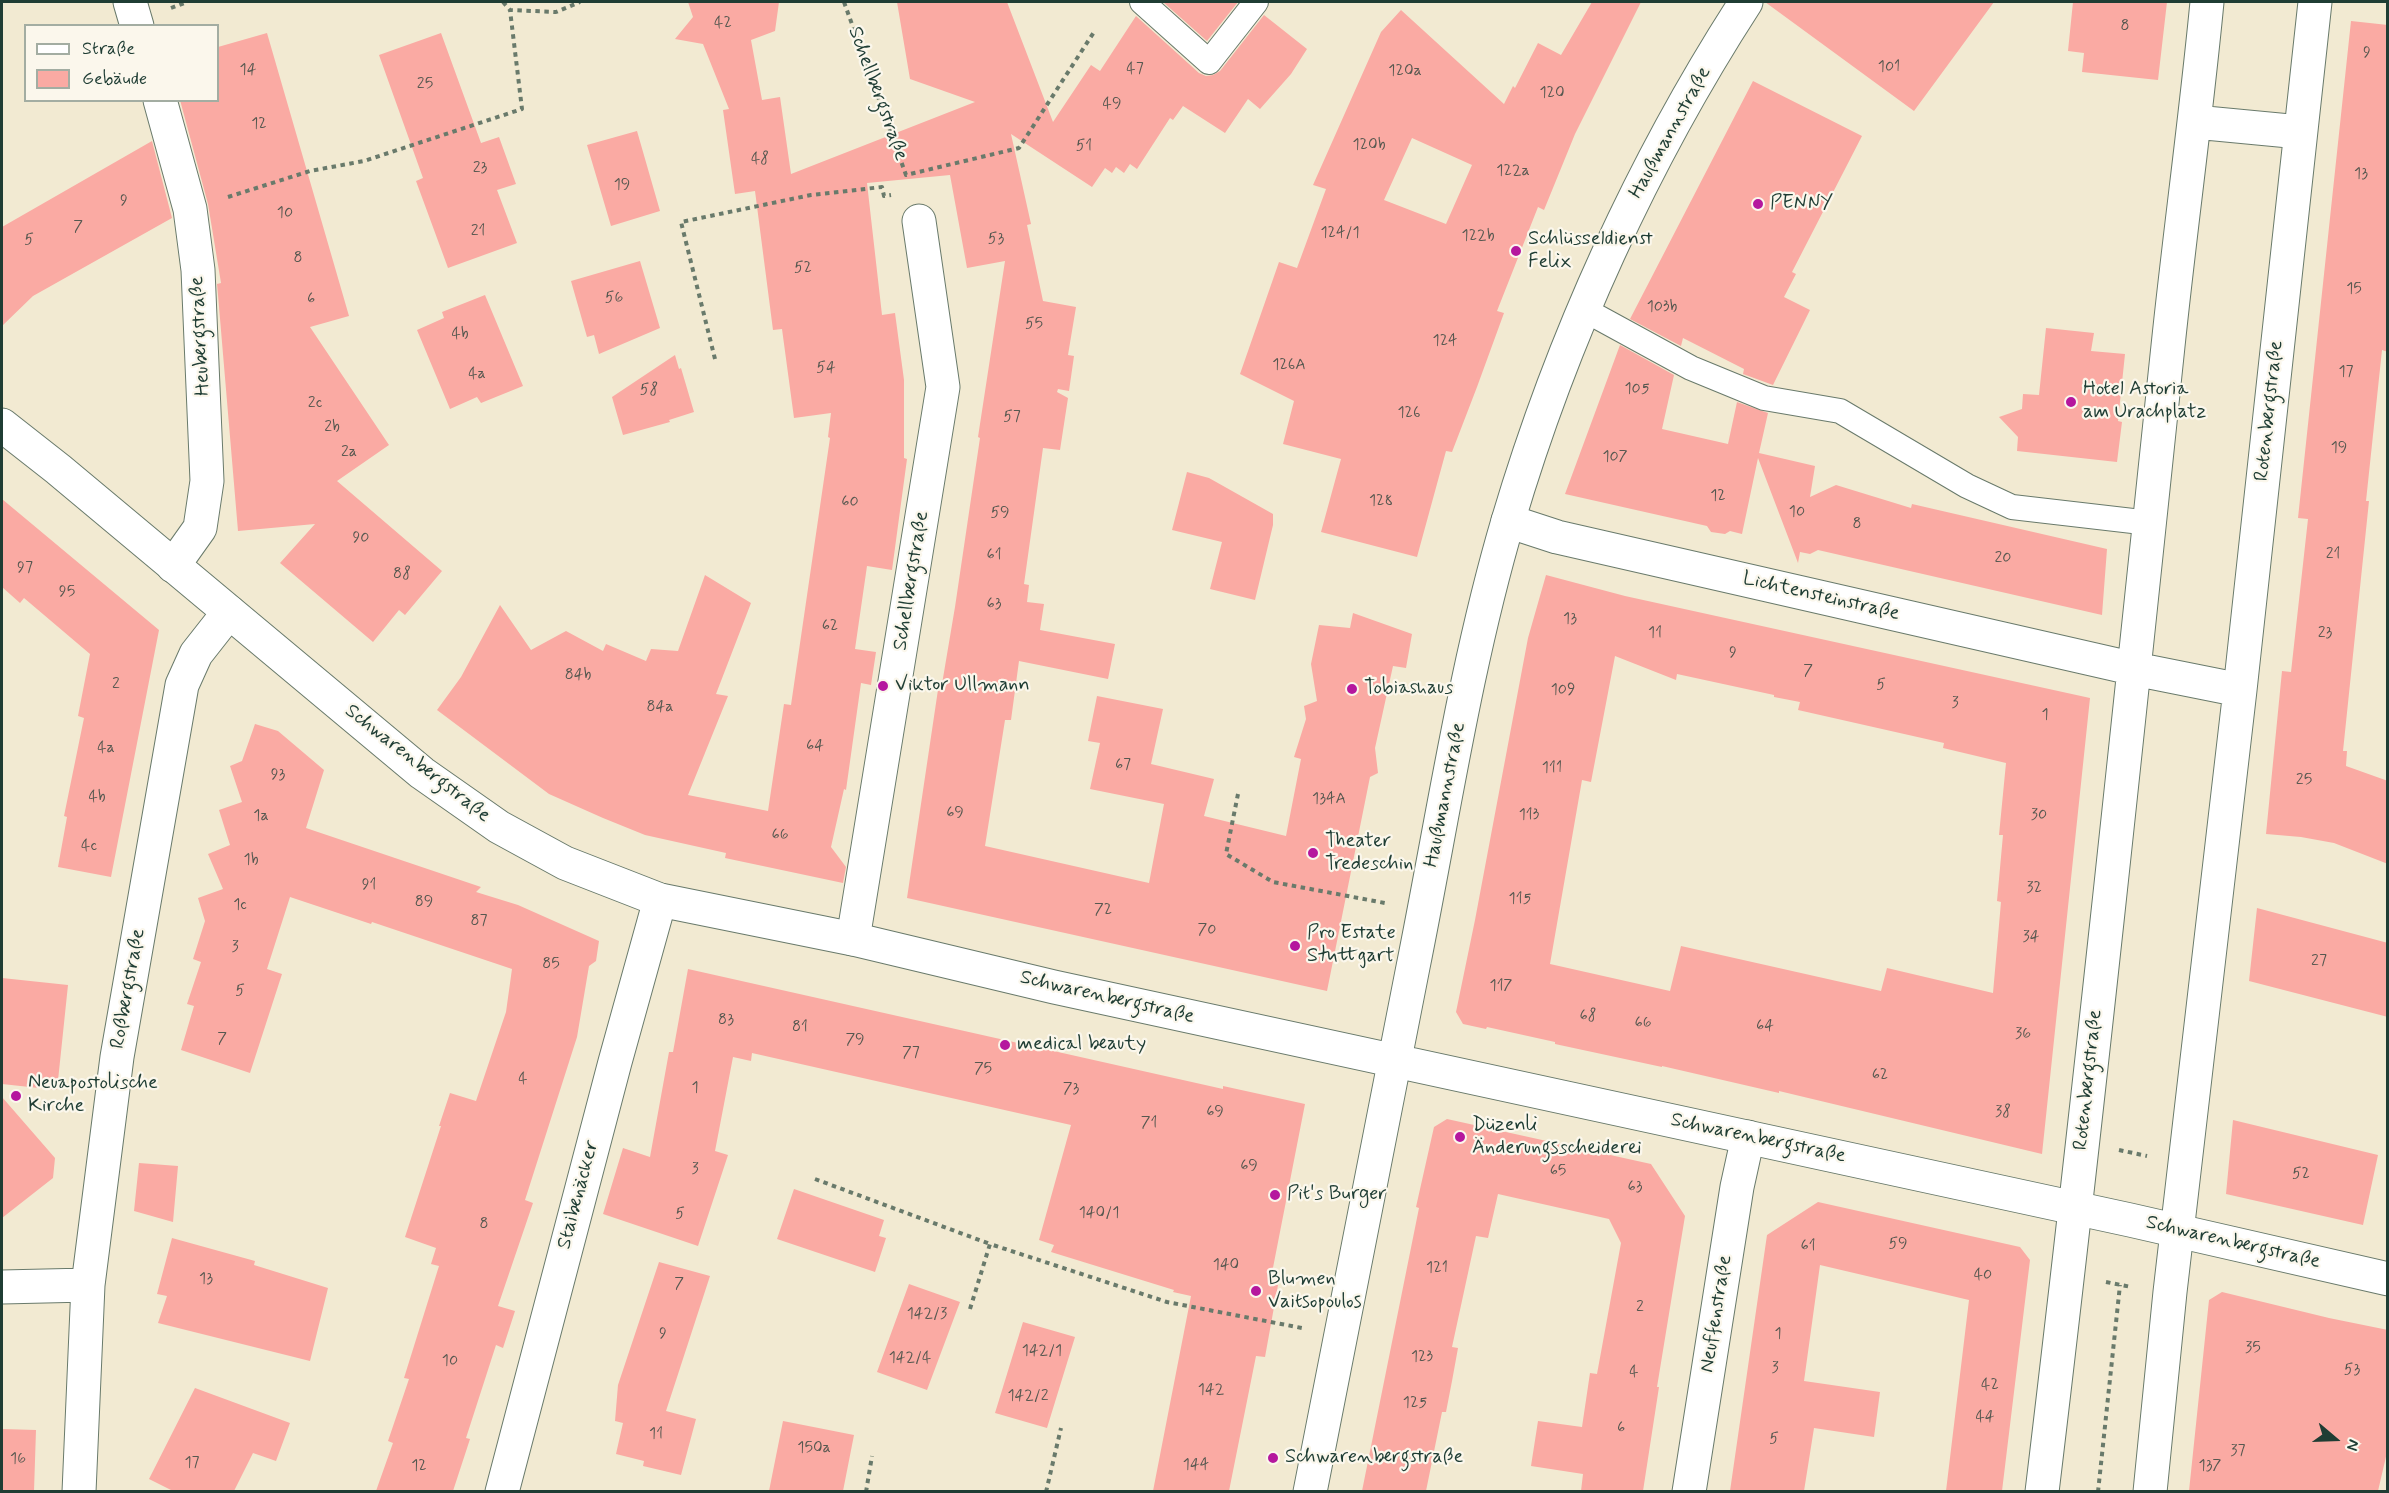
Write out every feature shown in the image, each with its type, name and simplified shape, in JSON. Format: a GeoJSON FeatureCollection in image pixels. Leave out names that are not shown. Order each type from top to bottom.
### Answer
{"type":"FeatureCollection","features":[{"type":"Feature","properties":{"kind":"street"},"geometry":{"type":"LineString","coordinates":[[130,2],[136,24]]}},
{"type":"Feature","properties":{"kind":"street","name":"Haußmannstraße"},"geometry":{"type":"LineString","coordinates":[[1310,1491],[1446,789],[1482,624],[1508,521],[1547,405],[1583,309],[1635,197],[1676,121],[1746,2]]}},
{"type":"Feature","properties":{"kind":"street","name":"Rotenbergstraße"},"geometry":{"type":"LineString","coordinates":[[2042,1491],[2076,1208],[2168,341],[2207,2]]}},
{"type":"Feature","properties":{"kind":"street","name":"Rotenbergstraße"},"geometry":{"type":"LineString","coordinates":[[2150,1491],[2170,1292],[2240,690],[2315,2]]}},
{"type":"Feature","properties":{"kind":"street","name":"Heubergstraße"},"geometry":{"type":"LineString","coordinates":[[161,102],[190,209],[198,270],[207,481],[200,528],[173,566]]}},
{"type":"Feature","properties":{"kind":"street"},"geometry":{"type":"LineString","coordinates":[[2195,122],[2300,132]]}},
{"type":"Feature","properties":{"kind":"street","name":"Schellbergstraße"},"geometry":{"type":"LineString","coordinates":[[853,939],[943,387],[919,221]]}},
{"type":"Feature","properties":{"kind":"street","name":"Schwarenbergstraße"},"geometry":{"type":"LineString","coordinates":[[2,425],[58,468],[422,772],[499,827],[565,863],[660,900],[853,939],[1065,990],[2076,1208],[2388,1279]]}},
{"type":"Feature","properties":{"kind":"street","name":"Lichtensteinstraße"},"geometry":{"type":"LineString","coordinates":[[1508,521],[1557,537],[2135,669]]}},
{"type":"Feature","properties":{"kind":"street","name":"Roßbergstraße"},"geometry":{"type":"LineString","coordinates":[[79,1491],[88,1285],[117,1057],[182,685],[196,654],[230,612]]}},
{"type":"Feature","properties":{"kind":"street"},"geometry":{"type":"LineString","coordinates":[[2135,669],[2240,690]]}},
{"type":"Feature","properties":{"kind":"street","name":"Staibenäcker"},"geometry":{"type":"LineString","coordinates":[[502,1491],[660,900]]}},
{"type":"Feature","properties":{"kind":"street","name":"Neuffenstraße"},"geometry":{"type":"LineString","coordinates":[[1689,1491],[1737,1187],[1748,1137]]}},
{"type":"Feature","properties":{"kind":"street"},"geometry":{"type":"LineString","coordinates":[[2,1287],[88,1285]]}},
{"type":"Feature","properties":{"kind":"lane"},"geometry":{"type":"LineString","coordinates":[[1142,2],[1209,62],[1256,2]]}},
{"type":"Feature","properties":{"kind":"lane"},"geometry":{"type":"LineString","coordinates":[[1583,309],[1691,368],[1764,398],[1840,411],[1967,486],[2012,507],[2150,523]]}},
{"type":"Feature","properties":{"kind":"path"},"geometry":{"type":"LineString","coordinates":[[190,209],[310,171],[364,161],[522,109],[510,10],[503,2]]}},
{"type":"Feature","properties":{"kind":"path"},"geometry":{"type":"LineString","coordinates":[[510,10],[556,12],[580,2]]}},
{"type":"Feature","properties":{"kind":"path","name":"Schellbergstraße"},"geometry":{"type":"LineString","coordinates":[[844,2],[906,175],[1018,148],[1094,32]]}},
{"type":"Feature","properties":{"kind":"path"},"geometry":{"type":"LineString","coordinates":[[715,360],[681,222],[811,195],[882,187],[884,196],[895,194]]}},
{"type":"Feature","properties":{"kind":"path"},"geometry":{"type":"LineString","coordinates":[[1238,794],[1226,854],[1273,882],[1424,910]]}},
{"type":"Feature","properties":{"kind":"path"},"geometry":{"type":"LineString","coordinates":[[2082,1143],[2186,1164]]}},
{"type":"Feature","properties":{"kind":"path"},"geometry":{"type":"LineString","coordinates":[[815,1179],[990,1244],[1167,1302],[1341,1335]]}},
{"type":"Feature","properties":{"kind":"path"},"geometry":{"type":"LineString","coordinates":[[970,1309],[990,1244]]}},
{"type":"Feature","properties":{"kind":"path"},"geometry":{"type":"LineString","coordinates":[[2068,1274],[2170,1292]]}},
{"type":"Feature","properties":{"kind":"path"},"geometry":{"type":"LineString","coordinates":[[2098,1491],[2120,1285]]}},
{"type":"Feature","properties":{"kind":"path"},"geometry":{"type":"LineString","coordinates":[[1046,1491],[1061,1428]]}},
{"type":"Feature","properties":{"kind":"path"},"geometry":{"type":"LineString","coordinates":[[866,1491],[872,1456]]}},
{"type":"Feature","properties":{"kind":"building"},"geometry":{"type":"Polygon","coordinates":[[[688,2],[779,2],[775,31],[751,40],[762,100],[780,97],[791,174],[975,102],[910,79],[897,2],[1007,2],[1053,122],[1091,65],[1100,71],[1136,16],[1199,73],[1206,76],[1220,71],[1264,15],[1307,49],[1291,74],[1260,109],[1248,99],[1225,133],[1183,106],[1173,120],[1170,118],[1137,169],[1130,164],[1124,173],[1116,167],[1112,173],[1105,168],[1092,187],[1011,134],[1031,224],[1027,225],[1043,301],[1076,307],[1068,355],[1074,356],[1069,391],[1058,389],[1057,392],[1068,398],[1060,450],[1043,448],[1024,584],[1029,585],[1027,602],[1044,604],[1040,630],[1115,644],[1108,679],[1019,661],[1011,720],[1005,720],[985,846],[1149,883],[1164,804],[1090,789],[1100,743],[1088,741],[1097,696],[1163,709],[1151,764],[1214,779],[1204,816],[1286,836],[1301,759],[1294,757],[1306,719],[1304,706],[1317,701],[1311,664],[1319,625],[1350,628],[1353,613],[1412,634],[1406,668],[1393,666],[1375,748],[1378,773],[1370,777],[1327,991],[907,898],[939,683],[942,684],[955,607],[1005,261],[967,268],[950,175],[867,183],[882,315],[895,313],[904,380],[904,458],[907,459],[892,570],[867,566],[855,649],[876,652],[871,685],[861,683],[846,790],[844,789],[831,847],[846,867],[843,883],[725,858],[726,853],[645,835],[603,818],[549,794],[437,710],[461,677],[500,605],[531,650],[566,631],[603,651],[606,644],[646,661],[651,649],[678,651],[705,575],[751,603],[716,694],[728,696],[688,795],[768,811],[784,704],[791,705],[830,438],[828,437],[831,413],[794,418],[782,329],[773,330],[755,191],[735,194],[723,110],[729,109],[703,44],[675,39],[693,17],[688,2]]]}},
{"type":"Feature","properties":{"kind":"building"},"geometry":{"type":"Polygon","coordinates":[[[1163,2],[1238,2],[1207,41],[1163,2]]]}},
{"type":"Feature","properties":{"kind":"building"},"geometry":{"type":"Polygon","coordinates":[[[1592,2],[1641,2],[1575,134],[1544,210],[1538,207],[1497,311],[1504,313],[1477,387],[1452,452],[1446,451],[1417,557],[1321,532],[1341,459],[1283,444],[1294,401],[1240,374],[1279,262],[1297,268],[1326,189],[1313,185],[1381,32],[1401,10],[1504,104],[1513,86],[1515,88],[1538,43],[1561,55],[1592,2]],[[1412,138],[1384,200],[1446,224],[1472,165],[1412,138]]]}},
{"type":"Feature","properties":{"kind":"building"},"geometry":{"type":"Polygon","coordinates":[[[1765,2],[1994,2],[1914,111],[1765,2]]]}},
{"type":"Feature","properties":{"kind":"building"},"geometry":{"type":"Polygon","coordinates":[[[2073,2],[2167,2],[2158,80],[2082,72],[2084,53],[2068,51],[2073,2]]]}},
{"type":"Feature","properties":{"kind":"building"},"geometry":{"type":"Polygon","coordinates":[[[2351,21],[2388,25],[2388,352],[2382,350],[2343,751],[2347,751],[2346,766],[2388,781],[2388,864],[2334,843],[2266,834],[2282,671],[2291,672],[2308,519],[2298,518],[2351,21]]]}},
{"type":"Feature","properties":{"kind":"building"},"geometry":{"type":"Polygon","coordinates":[[[267,33],[349,316],[310,327],[389,445],[337,481],[442,571],[405,615],[399,610],[373,642],[280,563],[315,524],[238,531],[217,284],[221,283],[208,204],[181,102],[219,102],[219,47],[267,33]]]}},
{"type":"Feature","properties":{"kind":"building"},"geometry":{"type":"Polygon","coordinates":[[[441,33],[481,143],[499,137],[516,184],[497,190],[517,243],[448,268],[416,181],[423,178],[379,55],[441,33]]]}},
{"type":"Feature","properties":{"kind":"building","name":"PENNY"},"geometry":{"type":"Polygon","coordinates":[[[1753,81],[1862,136],[1792,272],[1796,274],[1784,297],[1810,310],[1773,385],[1743,374],[1744,369],[1683,338],[1681,346],[1630,319],[1753,81]]]}},
{"type":"Feature","properties":{"kind":"building"},"geometry":{"type":"Polygon","coordinates":[[[637,131],[660,211],[611,226],[587,145],[637,131]]]}},
{"type":"Feature","properties":{"kind":"building"},"geometry":{"type":"Polygon","coordinates":[[[152,141],[172,218],[33,296],[2,326],[2,227],[152,141]]]}},
{"type":"Feature","properties":{"kind":"building"},"geometry":{"type":"Polygon","coordinates":[[[640,261],[660,328],[599,354],[594,335],[587,337],[571,281],[640,261]]]}},
{"type":"Feature","properties":{"kind":"building"},"geometry":{"type":"Polygon","coordinates":[[[485,295],[523,386],[481,403],[477,397],[450,409],[417,330],[444,318],[442,312],[485,295]]]}},
{"type":"Feature","properties":{"kind":"building","name":"Hotel Astoria am Urachplatz"},"geometry":{"type":"Polygon","coordinates":[[[2046,328],[2094,333],[2091,351],[2125,354],[2118,421],[2122,422],[2117,462],[2017,451],[2018,437],[1999,417],[2022,409],[2023,394],[2039,395],[2046,328]]]}},
{"type":"Feature","properties":{"kind":"building"},"geometry":{"type":"Polygon","coordinates":[[[1620,345],[1674,375],[1662,429],[1728,444],[1737,402],[1768,413],[1759,453],[1815,466],[1810,497],[1836,485],[1911,508],[1912,504],[2107,549],[2102,615],[1818,550],[1810,554],[1800,552],[1798,563],[1758,458],[1742,534],[1730,531],[1725,534],[1711,532],[1707,526],[1565,494],[1620,345]]]}},
{"type":"Feature","properties":{"kind":"building"},"geometry":{"type":"Polygon","coordinates":[[[675,355],[694,412],[669,420],[670,422],[623,435],[612,397],[675,355]]]}},
{"type":"Feature","properties":{"kind":"building"},"geometry":{"type":"Polygon","coordinates":[[[1187,472],[1209,478],[1273,514],[1273,525],[1255,600],[1210,589],[1222,542],[1172,530],[1187,472]]]}},
{"type":"Feature","properties":{"kind":"building"},"geometry":{"type":"Polygon","coordinates":[[[2,499],[159,630],[111,877],[58,867],[67,817],[64,816],[84,718],[78,716],[90,654],[24,598],[20,603],[2,587],[2,499]]]}},
{"type":"Feature","properties":{"kind":"building"},"geometry":{"type":"Polygon","coordinates":[[[1546,575],[1625,596],[2090,698],[2042,1154],[1779,1091],[1779,1093],[1555,1044],[1555,1042],[1487,1027],[1486,1029],[1463,1024],[1456,1012],[1528,638],[1546,575]],[[1615,656],[1591,782],[1582,780],[1550,964],[1670,991],[1681,946],[1881,991],[1887,968],[1993,993],[2001,902],[1997,901],[2003,835],[1999,835],[2006,763],[1943,748],[1944,743],[1798,710],[1800,702],[1774,697],[1774,695],[1677,674],[1676,680],[1615,656]]]}},
{"type":"Feature","properties":{"kind":"building"},"geometry":{"type":"Polygon","coordinates":[[[255,724],[278,731],[324,770],[306,828],[481,887],[476,892],[518,905],[599,941],[596,961],[589,966],[577,1037],[525,1200],[533,1203],[498,1306],[515,1311],[503,1348],[496,1345],[466,1438],[470,1439],[453,1491],[376,1491],[393,1443],[388,1441],[409,1379],[404,1378],[439,1266],[431,1264],[436,1248],[405,1237],[450,1093],[476,1101],[506,1012],[512,969],[290,897],[267,969],[282,974],[250,1073],[181,1050],[194,1006],[187,1004],[201,962],[193,959],[205,921],[198,898],[223,889],[208,854],[230,845],[219,810],[242,802],[230,766],[242,761],[255,724]]]}},
{"type":"Feature","properties":{"kind":"building"},"geometry":{"type":"Polygon","coordinates":[[[2257,908],[2388,943],[2388,1017],[2249,981],[2257,908]]]}},
{"type":"Feature","properties":{"kind":"building"},"geometry":{"type":"Polygon","coordinates":[[[688,969],[1223,1089],[1223,1086],[1305,1104],[1270,1283],[1278,1285],[1265,1357],[1256,1356],[1229,1491],[1153,1491],[1191,1296],[1051,1252],[1054,1245],[1039,1240],[1071,1125],[752,1053],[751,1061],[733,1057],[715,1151],[728,1155],[698,1246],[603,1214],[623,1148],[650,1157],[669,1052],[673,1052],[688,969]]]}},
{"type":"Feature","properties":{"kind":"building"},"geometry":{"type":"Polygon","coordinates":[[[2,978],[68,985],[57,1090],[2,1084],[2,978]]]}},
{"type":"Feature","properties":{"kind":"building"},"geometry":{"type":"Polygon","coordinates":[[[2,1097],[55,1158],[53,1178],[2,1218],[2,1097]]]}},
{"type":"Feature","properties":{"kind":"building"},"geometry":{"type":"Polygon","coordinates":[[[1447,1119],[1651,1164],[1685,1216],[1657,1387],[1659,1387],[1643,1491],[1581,1491],[1583,1474],[1531,1466],[1538,1421],[1582,1427],[1590,1373],[1597,1374],[1621,1243],[1609,1219],[1498,1194],[1488,1238],[1476,1236],[1452,1347],[1458,1348],[1446,1412],[1442,1412],[1426,1491],[1362,1491],[1419,1208],[1416,1207],[1434,1127],[1447,1119]]]}},
{"type":"Feature","properties":{"kind":"building"},"geometry":{"type":"Polygon","coordinates":[[[2233,1120],[2378,1155],[2363,1225],[2226,1194],[2233,1120]]]}},
{"type":"Feature","properties":{"kind":"building"},"geometry":{"type":"Polygon","coordinates":[[[139,1163],[178,1166],[173,1222],[134,1211],[139,1163]]]}},
{"type":"Feature","properties":{"kind":"building"},"geometry":{"type":"Polygon","coordinates":[[[794,1189],[884,1220],[879,1236],[886,1238],[875,1272],[777,1239],[794,1189]]]}},
{"type":"Feature","properties":{"kind":"building"},"geometry":{"type":"Polygon","coordinates":[[[1818,1202],[2020,1247],[2030,1260],[2002,1491],[1946,1491],[1969,1300],[1820,1265],[1804,1381],[1880,1392],[1874,1437],[1814,1428],[1804,1491],[1730,1491],[1767,1235],[1818,1202]]]}},
{"type":"Feature","properties":{"kind":"building"},"geometry":{"type":"Polygon","coordinates":[[[172,1238],[255,1261],[254,1265],[328,1288],[310,1361],[158,1323],[167,1296],[157,1294],[172,1238]]]}},
{"type":"Feature","properties":{"kind":"building"},"geometry":{"type":"Polygon","coordinates":[[[659,1262],[710,1276],[666,1411],[696,1419],[681,1475],[643,1466],[644,1461],[616,1454],[623,1423],[615,1421],[618,1385],[659,1262]]]}},
{"type":"Feature","properties":{"kind":"building"},"geometry":{"type":"Polygon","coordinates":[[[909,1284],[960,1302],[927,1390],[877,1372],[909,1284]]]}},
{"type":"Feature","properties":{"kind":"building"},"geometry":{"type":"Polygon","coordinates":[[[2222,1292],[2388,1330],[2388,1448],[2378,1491],[2189,1491],[2209,1300],[2222,1292]]]}},
{"type":"Feature","properties":{"kind":"building"},"geometry":{"type":"Polygon","coordinates":[[[1023,1322],[1075,1337],[1047,1428],[995,1413],[1023,1322]]]}},
{"type":"Feature","properties":{"kind":"building"},"geometry":{"type":"Polygon","coordinates":[[[195,1388],[290,1423],[276,1461],[253,1453],[234,1491],[173,1491],[149,1479],[195,1388]]]}},
{"type":"Feature","properties":{"kind":"building"},"geometry":{"type":"Polygon","coordinates":[[[783,1421],[854,1435],[843,1491],[769,1491],[783,1421]]]}},
{"type":"Feature","properties":{"kind":"building"},"geometry":{"type":"Polygon","coordinates":[[[2,1429],[36,1430],[34,1491],[2,1490],[2,1429]]]}},
{"type":"Feature","properties":{"kind":"place","name":"PENNY"},"geometry":{"type":"Point","coordinates":[1758,204]}},
{"type":"Feature","properties":{"kind":"place","name":"Schlüsseldienst Felix"},"geometry":{"type":"Point","coordinates":[1516,251]}},
{"type":"Feature","properties":{"kind":"place","name":"Hotel Astoria am Urachplatz"},"geometry":{"type":"Point","coordinates":[2071,402]}},
{"type":"Feature","properties":{"kind":"place","name":"Viktor Ullmann"},"geometry":{"type":"Point","coordinates":[883,686]}},
{"type":"Feature","properties":{"kind":"place","name":"Tobiashaus"},"geometry":{"type":"Point","coordinates":[1352,689]}},
{"type":"Feature","properties":{"kind":"place","name":"Theater Tredeschin"},"geometry":{"type":"Point","coordinates":[1313,853]}},
{"type":"Feature","properties":{"kind":"place","name":"Pro Estate Stuttgart"},"geometry":{"type":"Point","coordinates":[1295,946]}},
{"type":"Feature","properties":{"kind":"place","name":"medical beauty"},"geometry":{"type":"Point","coordinates":[1005,1045]}},
{"type":"Feature","properties":{"kind":"place","name":"Neuapostolische Kirche"},"geometry":{"type":"Point","coordinates":[16,1096]}},
{"type":"Feature","properties":{"kind":"place","name":"Düzenli Änderungsscheiderei"},"geometry":{"type":"Point","coordinates":[1460,1137]}},
{"type":"Feature","properties":{"kind":"place","name":"Pit's Burger"},"geometry":{"type":"Point","coordinates":[1275,1195]}},
{"type":"Feature","properties":{"kind":"place","name":"Blumen Vaitsopoulos"},"geometry":{"type":"Point","coordinates":[1256,1291]}},
{"type":"Feature","properties":{"kind":"place","name":"Schwarenbergstraße"},"geometry":{"type":"Point","coordinates":[1273,1458]}}]}
